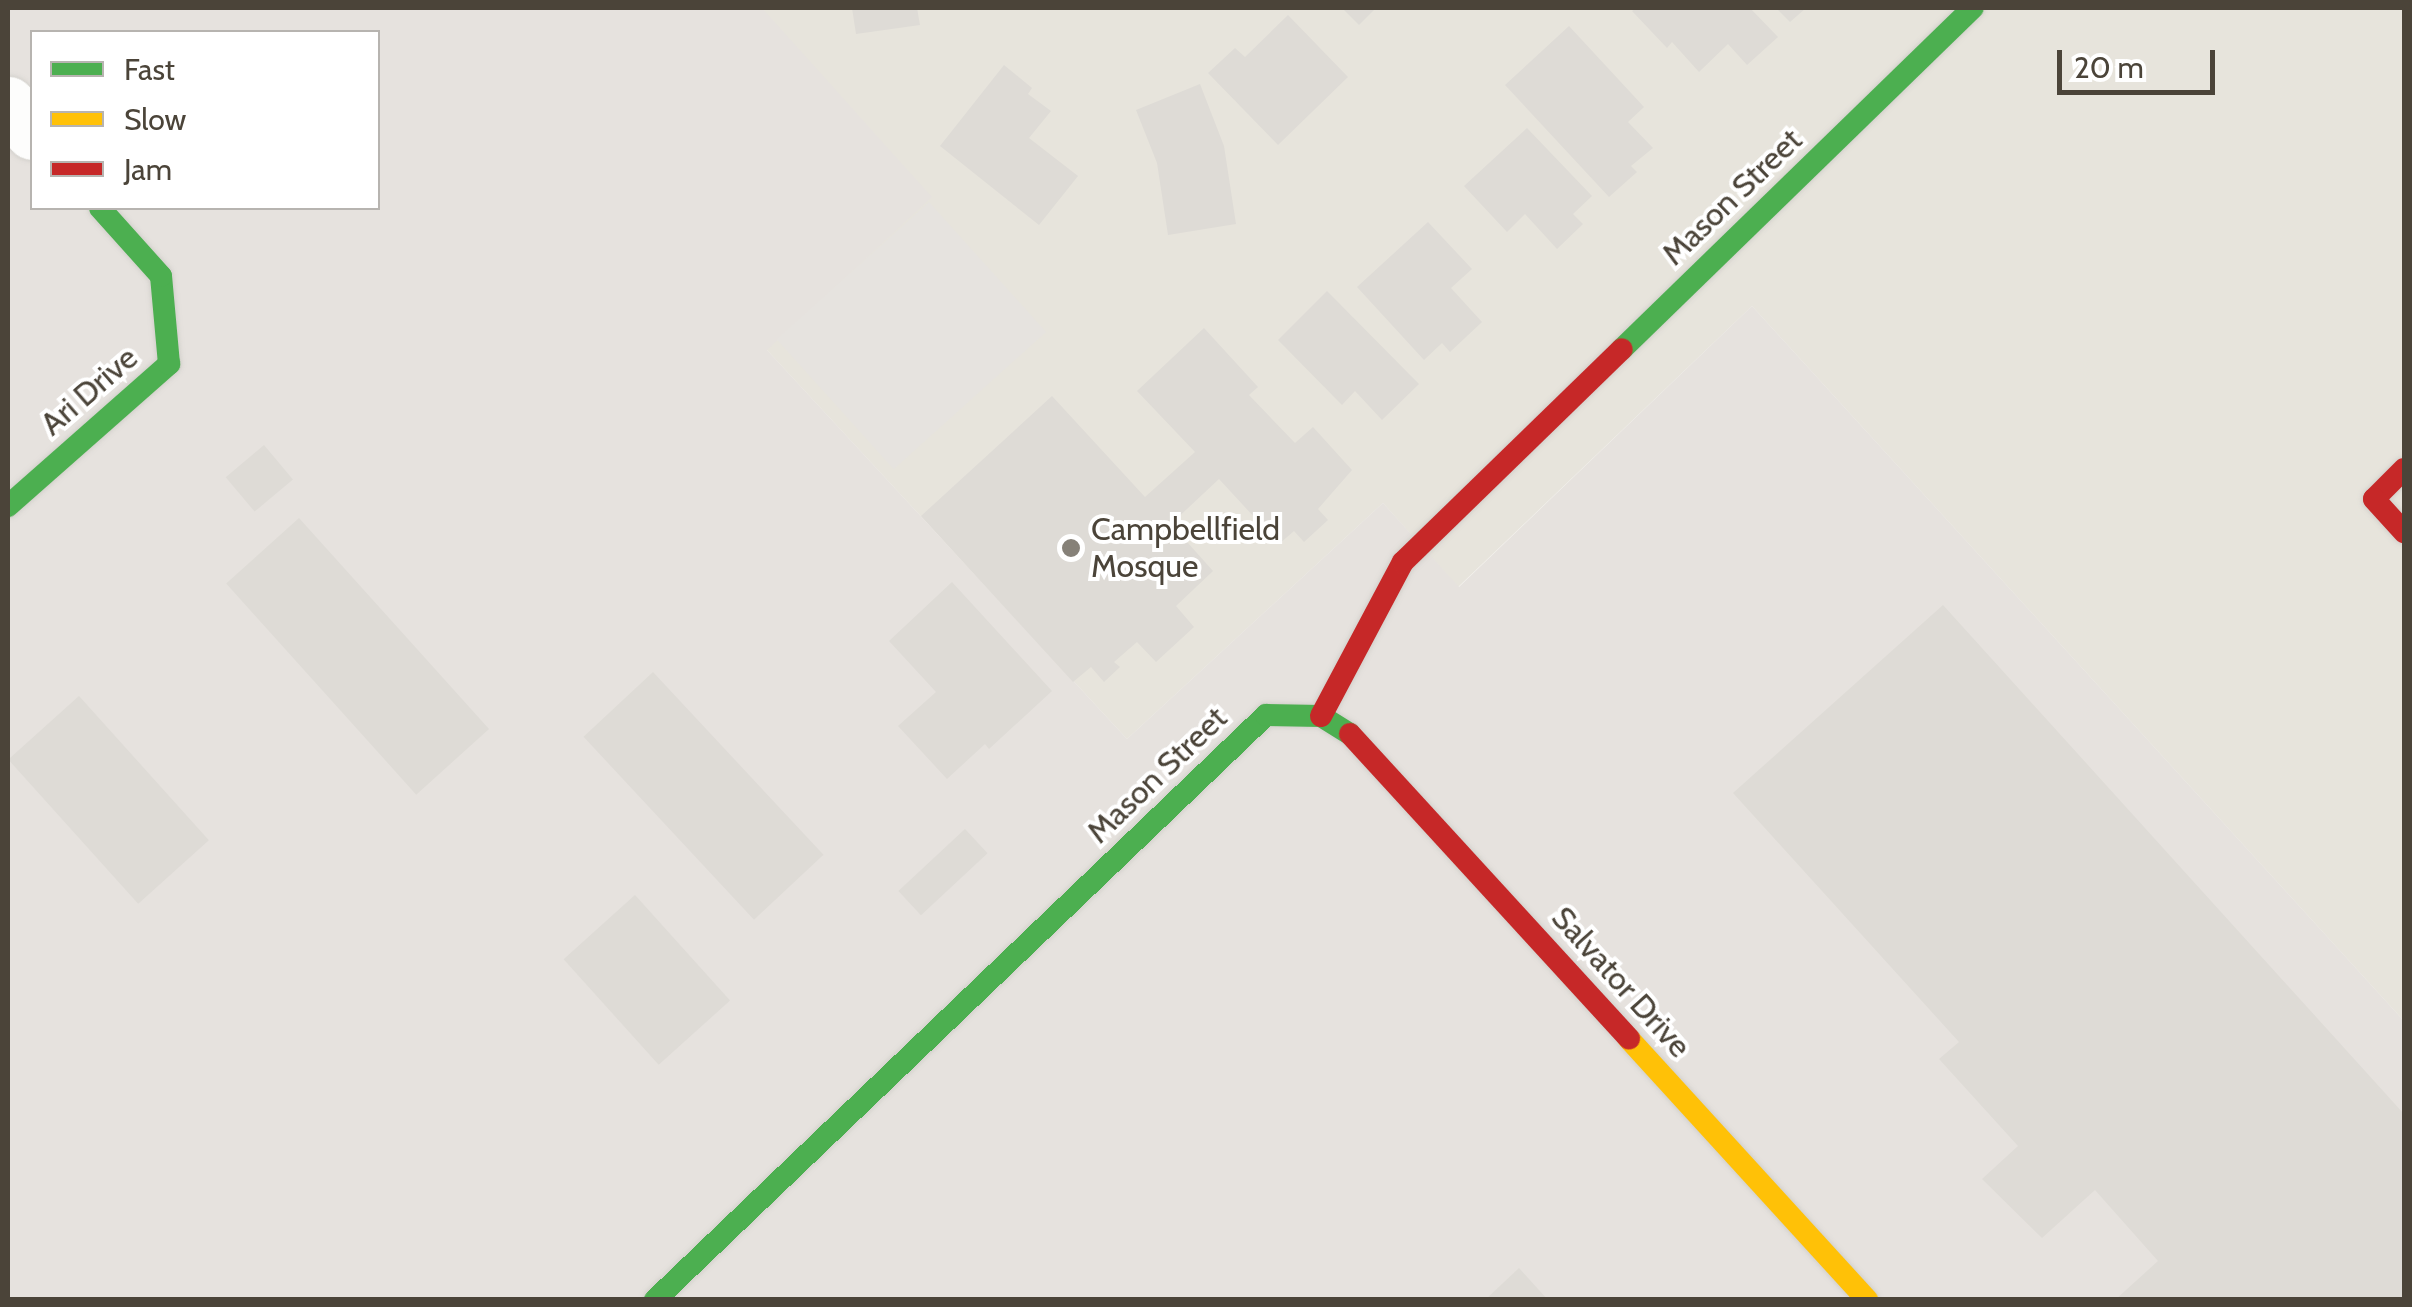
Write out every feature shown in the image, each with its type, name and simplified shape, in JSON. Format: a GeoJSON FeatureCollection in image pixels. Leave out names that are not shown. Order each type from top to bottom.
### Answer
{"type":"FeatureCollection","features":[{"type":"Feature","properties":{"kind":"street","name":"Mason Street"},"geometry":{"type":"LineString","coordinates":[[655,1300],[1266,716],[1321,716],[1404,562],[1973,8]]}},
{"type":"Feature","properties":{"kind":"street"},"geometry":{"type":"LineString","coordinates":[[8,104],[30,130]]}},
{"type":"Feature","properties":{"kind":"street","name":"Ari Drive"},"geometry":{"type":"LineString","coordinates":[[8,506],[169,364],[162,276],[102,210]]}},
{"type":"Feature","properties":{"kind":"street"},"geometry":{"type":"LineString","coordinates":[[2404,469],[2374,498],[2404,532]]}},
{"type":"Feature","properties":{"kind":"street","name":"Salvator Drive"},"geometry":{"type":"LineString","coordinates":[[1321,716],[1346,730],[1867,1300]]}},
{"type":"Feature","properties":{"kind":"shaded area"},"geometry":{"type":"Polygon","coordinates":[[[8,8],[762,8],[932,197],[767,350],[1127,739],[1383,503],[1459,587],[1752,306],[2404,1021],[2404,1299],[8,1300],[8,8]]]}},
{"type":"Feature","properties":{"kind":"shaded area"},"geometry":{"type":"Polygon","coordinates":[[[762,8],[2404,8],[2404,1021],[1752,306],[1458,587],[1383,503],[1127,739],[766,349],[762,8]]]}},
{"type":"Feature","properties":{"kind":"shaded area"},"geometry":{"type":"Polygon","coordinates":[[[929,202],[1046,332],[894,469],[777,339],[929,202]]]}},
{"type":"Feature","properties":{"kind":"building"},"geometry":{"type":"Polygon","coordinates":[[[852,8],[917,8],[920,25],[856,34],[852,8]]]}},
{"type":"Feature","properties":{"kind":"building"},"geometry":{"type":"Polygon","coordinates":[[[1342,8],[1376,8],[1359,25],[1342,8]]]}},
{"type":"Feature","properties":{"kind":"building"},"geometry":{"type":"Polygon","coordinates":[[[1750,8],[1778,37],[1747,65],[1728,44],[1699,72],[1672,42],[1667,48],[1632,11],[1750,8]]]}},
{"type":"Feature","properties":{"kind":"building"},"geometry":{"type":"Polygon","coordinates":[[[1776,8],[1806,8],[1790,22],[1776,8]]]}},
{"type":"Feature","properties":{"kind":"building"},"geometry":{"type":"Polygon","coordinates":[[[1288,15],[1348,77],[1278,145],[1208,73],[1235,48],[1245,57],[1288,15]]]}},
{"type":"Feature","properties":{"kind":"building"},"geometry":{"type":"Polygon","coordinates":[[[1569,26],[1644,107],[1628,122],[1653,148],[1631,166],[1637,172],[1609,197],[1505,85],[1569,26]]]}},
{"type":"Feature","properties":{"kind":"building"},"geometry":{"type":"Polygon","coordinates":[[[1004,65],[1032,88],[1028,94],[1051,111],[1029,138],[1078,176],[1039,225],[940,146],[1004,65]]]}},
{"type":"Feature","properties":{"kind":"building"},"geometry":{"type":"Polygon","coordinates":[[[1200,84],[1224,146],[1236,224],[1168,235],[1157,163],[1136,110],[1200,84]]]}},
{"type":"Feature","properties":{"kind":"building"},"geometry":{"type":"Polygon","coordinates":[[[1527,128],[1592,196],[1573,214],[1583,224],[1557,249],[1525,214],[1507,232],[1464,186],[1527,128]]]}},
{"type":"Feature","properties":{"kind":"building"},"geometry":{"type":"Polygon","coordinates":[[[1428,222],[1472,269],[1451,288],[1482,322],[1450,352],[1442,343],[1424,360],[1357,287],[1428,222]]]}},
{"type":"Feature","properties":{"kind":"building"},"geometry":{"type":"Polygon","coordinates":[[[1327,291],[1419,384],[1382,420],[1355,391],[1342,405],[1278,340],[1327,291]]]}},
{"type":"Feature","properties":{"kind":"building","name":"Campbellfield Mosque"},"geometry":{"type":"Polygon","coordinates":[[[1204,328],[1258,387],[1249,395],[1295,443],[1313,427],[1352,470],[1318,509],[1328,520],[1304,542],[1294,531],[1279,544],[1219,479],[1171,524],[1213,571],[1176,606],[1194,627],[1156,662],[1137,642],[1114,662],[1120,667],[1104,682],[1091,667],[1073,682],[921,516],[1052,396],[1145,497],[1195,452],[1137,391],[1204,328]]]}},
{"type":"Feature","properties":{"kind":"building"},"geometry":{"type":"Polygon","coordinates":[[[264,445],[293,479],[255,512],[226,477],[264,445]]]}},
{"type":"Feature","properties":{"kind":"building"},"geometry":{"type":"Polygon","coordinates":[[[299,518],[489,729],[416,795],[226,584],[299,518]]]}},
{"type":"Feature","properties":{"kind":"building"},"geometry":{"type":"Polygon","coordinates":[[[952,582],[1052,691],[989,749],[985,744],[947,779],[898,726],[936,692],[889,641],[952,582]]]}},
{"type":"Feature","properties":{"kind":"building"},"geometry":{"type":"Polygon","coordinates":[[[1943,605],[2404,1114],[2404,1300],[2115,1300],[2158,1261],[2095,1190],[2042,1238],[1982,1179],[2018,1146],[1939,1059],[1959,1042],[1733,793],[1943,605]]]}},
{"type":"Feature","properties":{"kind":"building"},"geometry":{"type":"Polygon","coordinates":[[[653,672],[823,855],[754,920],[584,737],[653,672]]]}},
{"type":"Feature","properties":{"kind":"building"},"geometry":{"type":"Polygon","coordinates":[[[79,696],[209,840],[138,904],[8,760],[79,696]]]}},
{"type":"Feature","properties":{"kind":"building"},"geometry":{"type":"Polygon","coordinates":[[[965,829],[988,853],[921,915],[898,891],[965,829]]]}},
{"type":"Feature","properties":{"kind":"building"},"geometry":{"type":"Polygon","coordinates":[[[635,895],[730,1001],[659,1065],[564,959],[635,895]]]}},
{"type":"Feature","properties":{"kind":"building"},"geometry":{"type":"Polygon","coordinates":[[[1519,1268],[1548,1300],[1485,1300],[1519,1268]]]}},
{"type":"Feature","properties":{"kind":"traffic: fast"},"geometry":{"type":"LineString","coordinates":[[1622,349],[1973,8]]}},
{"type":"Feature","properties":{"kind":"traffic: fast"},"geometry":{"type":"LineString","coordinates":[[8,506],[169,364],[161,276],[102,210]]}},
{"type":"Feature","properties":{"kind":"traffic: fast"},"geometry":{"type":"LineString","coordinates":[[655,1300],[1266,715],[1321,716],[1350,734]]}},
{"type":"Feature","properties":{"kind":"traffic: slow"},"geometry":{"type":"LineString","coordinates":[[1629,1039],[1867,1300]]}},
{"type":"Feature","properties":{"kind":"traffic: jam"},"geometry":{"type":"LineString","coordinates":[[1321,716],[1403,562],[1622,349]]}},
{"type":"Feature","properties":{"kind":"traffic: jam"},"geometry":{"type":"LineString","coordinates":[[2404,469],[2374,499],[2404,532]]}},
{"type":"Feature","properties":{"kind":"traffic: jam"},"geometry":{"type":"LineString","coordinates":[[1350,734],[1629,1039]]}},
{"type":"Feature","properties":{"kind":"place","name":"Campbellfield Mosque"},"geometry":{"type":"Point","coordinates":[1071,548]}}]}
